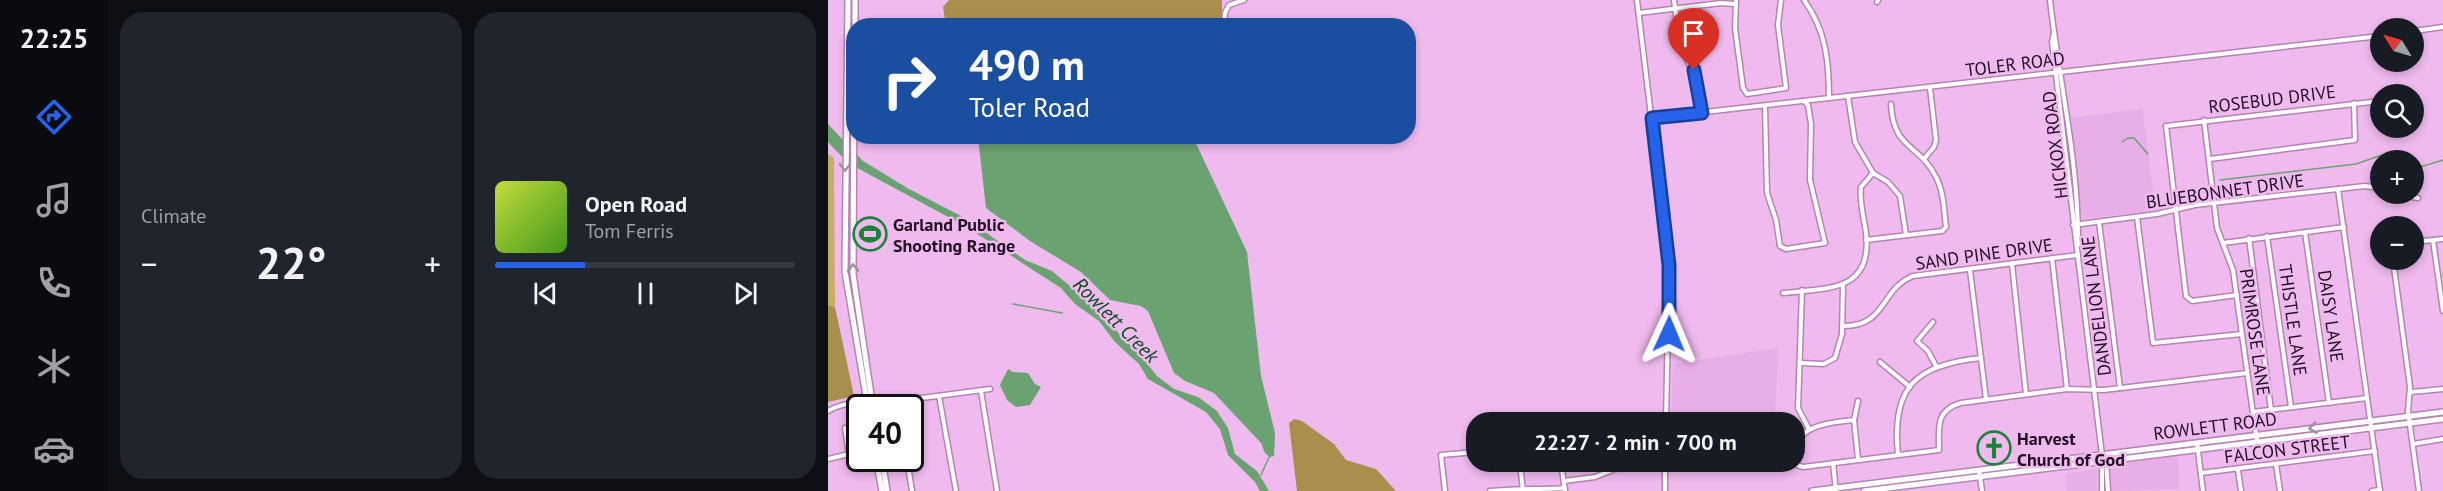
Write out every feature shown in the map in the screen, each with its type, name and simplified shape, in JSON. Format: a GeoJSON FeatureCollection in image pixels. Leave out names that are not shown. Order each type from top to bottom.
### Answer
{"type":"FeatureCollection","features":[{"type":"Feature","properties":{"kind":"main road"},"geometry":{"type":"LineString","coordinates":[[848,0],[852,18]]}},
{"type":"Feature","properties":{"kind":"main road"},"geometry":{"type":"LineString","coordinates":[[853,18],[855,0]]}},
{"type":"Feature","properties":{"kind":"main road"},"geometry":{"type":"LineString","coordinates":[[846,78],[845,273],[853,327],[868,394]]}},
{"type":"Feature","properties":{"kind":"main road"},"geometry":{"type":"LineString","coordinates":[[853,144],[853,274],[869,394]]}},
{"type":"Feature","properties":{"kind":"main road","name":"ROWLETT ROAD"},"geometry":{"type":"LineString","coordinates":[[2410,420],[2443,412]]}},
{"type":"Feature","properties":{"kind":"main road","name":"ROWLETT ROAD"},"geometry":{"type":"LineString","coordinates":[[1812,491],[2102,455],[2257,442],[2410,420],[2443,419]]}},
{"type":"Feature","properties":{"kind":"main road","name":"ROWLETT ROAD"},"geometry":{"type":"LineString","coordinates":[[1864,491],[2104,462],[2256,435],[2372,425]]}},
{"type":"Feature","properties":{"kind":"main road"},"geometry":{"type":"LineString","coordinates":[[878,472],[882,491]]}},
{"type":"Feature","properties":{"kind":"main road"},"geometry":{"type":"LineString","coordinates":[[884,472],[887,491]]}},
{"type":"Feature","properties":{"kind":"street"},"geometry":{"type":"LineString","coordinates":[[1225,18],[1229,5],[1244,0]]}},
{"type":"Feature","properties":{"kind":"street"},"geometry":{"type":"LineString","coordinates":[[1637,0],[1669,265],[1666,412]]}},
{"type":"Feature","properties":{"kind":"street"},"geometry":{"type":"LineString","coordinates":[[1674,0],[1680,43],[1697,82],[1702,113]]}},
{"type":"Feature","properties":{"kind":"street"},"geometry":{"type":"LineString","coordinates":[[1639,13],[1735,2],[1735,28],[1744,92],[1766,92],[1786,88],[1778,25],[1781,0]]}},
{"type":"Feature","properties":{"kind":"street"},"geometry":{"type":"LineString","coordinates":[[1804,0],[1822,33],[1829,62],[1829,99]]}},
{"type":"Feature","properties":{"kind":"street","name":"HICKOX ROAD"},"geometry":{"type":"LineString","coordinates":[[2050,0],[2067,148],[2074,187],[2075,224]]}},
{"type":"Feature","properties":{"kind":"street"},"geometry":{"type":"LineString","coordinates":[[2424,30],[2443,27]]}},
{"type":"Feature","properties":{"kind":"street","name":"TOLER ROAD"},"geometry":{"type":"LineString","coordinates":[[1652,118],[2370,37]]}},
{"type":"Feature","properties":{"kind":"street"},"geometry":{"type":"LineString","coordinates":[[1924,159],[1934,147],[1936,140],[1930,88]]}},
{"type":"Feature","properties":{"kind":"street"},"geometry":{"type":"LineString","coordinates":[[1848,96],[1854,139],[1873,172],[1888,182],[1899,196],[1906,235]]}},
{"type":"Feature","properties":{"kind":"street"},"geometry":{"type":"LineString","coordinates":[[1765,106],[1767,193],[1776,220],[1781,249],[1824,245],[1821,218],[1810,180],[1811,124],[1808,105],[1804,102]]}},
{"type":"Feature","properties":{"kind":"street","name":"ROSEBUD DRIVE"},"geometry":{"type":"LineString","coordinates":[[2175,209],[2166,126],[2370,102]]}},
{"type":"Feature","properties":{"kind":"street"},"geometry":{"type":"LineString","coordinates":[[2210,159],[2355,140],[2357,134],[2354,103]]}},
{"type":"Feature","properties":{"kind":"street"},"geometry":{"type":"LineString","coordinates":[[1866,240],[1946,229],[1940,186],[1924,159],[1898,136],[1891,104]]}},
{"type":"Feature","properties":{"kind":"street","name":"PRIMROSE LANE"},"geometry":{"type":"LineString","coordinates":[[2204,120],[2214,202],[2223,243],[2233,270],[2257,442]]}},
{"type":"Feature","properties":{"kind":"street","name":"HICKOX ROAD"},"geometry":{"type":"LineString","coordinates":[[2067,148],[2065,156],[2102,455]]}},
{"type":"Feature","properties":{"kind":"street"},"geometry":{"type":"LineString","coordinates":[[2065,156],[2070,184],[2074,187]]}},
{"type":"Feature","properties":{"kind":"street"},"geometry":{"type":"LineString","coordinates":[[1783,293],[1843,286],[1864,264],[1867,255],[1861,193],[1863,183],[1873,172]]}},
{"type":"Feature","properties":{"kind":"street","name":"BLUEBONNET DRIVE"},"geometry":{"type":"LineString","coordinates":[[2075,224],[2137,217],[2214,202],[2370,187]]}},
{"type":"Feature","properties":{"kind":"street"},"geometry":{"type":"LineString","coordinates":[[2338,189],[2380,490],[2372,491]]}},
{"type":"Feature","properties":{"kind":"street"},"geometry":{"type":"LineString","coordinates":[[2175,209],[2187,299],[2192,301],[2237,295]]}},
{"type":"Feature","properties":{"kind":"street"},"geometry":{"type":"LineString","coordinates":[[2137,217],[2153,343],[2242,334]]}},
{"type":"Feature","properties":{"kind":"street","name":"DANDELION LANE"},"geometry":{"type":"LineString","coordinates":[[2099,222],[2120,388]]}},
{"type":"Feature","properties":{"kind":"street"},"geometry":{"type":"LineString","coordinates":[[2223,243],[2344,227]]}},
{"type":"Feature","properties":{"kind":"street","name":"DAISY LANE"},"geometry":{"type":"LineString","coordinates":[[2306,232],[2329,403]]}},
{"type":"Feature","properties":{"kind":"street","name":"THISTLE LANE"},"geometry":{"type":"LineString","coordinates":[[2267,236],[2291,407]]}},
{"type":"Feature","properties":{"kind":"street"},"geometry":{"type":"LineString","coordinates":[[2249,238],[2271,410]]}},
{"type":"Feature","properties":{"kind":"street"},"geometry":{"type":"LineString","coordinates":[[2424,241],[2443,238]]}},
{"type":"Feature","properties":{"kind":"street"},"geometry":{"type":"LineString","coordinates":[[2433,240],[2443,310]]}},
{"type":"Feature","properties":{"kind":"street","name":"SAND PINE DRIVE"},"geometry":{"type":"LineString","coordinates":[[1842,326],[1857,325],[1870,320],[1907,278],[2078,255]]}},
{"type":"Feature","properties":{"kind":"street"},"geometry":{"type":"LineString","coordinates":[[2052,258],[2067,389]]}},
{"type":"Feature","properties":{"kind":"street"},"geometry":{"type":"LineString","coordinates":[[2012,264],[2026,394]]}},
{"type":"Feature","properties":{"kind":"street"},"geometry":{"type":"LineString","coordinates":[[1970,270],[1986,399]]}},
{"type":"Feature","properties":{"kind":"street"},"geometry":{"type":"LineString","coordinates":[[2394,270],[2410,389],[2410,420],[2419,491]]}},
{"type":"Feature","properties":{"kind":"street"},"geometry":{"type":"LineString","coordinates":[[1800,363],[1824,364],[1832,361],[1839,348],[1843,286]]}},
{"type":"Feature","properties":{"kind":"street"},"geometry":{"type":"LineString","coordinates":[[1802,290],[1798,411],[1809,429]]}},
{"type":"Feature","properties":{"kind":"street"},"geometry":{"type":"LineString","coordinates":[[1933,322],[1917,340],[1928,351],[1936,366]]}},
{"type":"Feature","properties":{"kind":"street"},"geometry":{"type":"LineString","coordinates":[[1898,455],[1897,413],[1910,387],[1936,366],[1981,358]]}},
{"type":"Feature","properties":{"kind":"street"},"geometry":{"type":"LineString","coordinates":[[1880,362],[1910,387]]}},
{"type":"Feature","properties":{"kind":"street"},"geometry":{"type":"LineString","coordinates":[[1854,420],[1824,423],[1809,429],[1798,444],[1795,458],[1797,465],[1833,463],[1938,450],[1937,428],[1945,411],[1956,404],[2067,389],[2120,388],[2247,373]]}},
{"type":"Feature","properties":{"kind":"street"},"geometry":{"type":"LineString","coordinates":[[924,398],[990,389]]}},
{"type":"Feature","properties":{"kind":"street"},"geometry":{"type":"LineString","coordinates":[[2410,389],[2443,389]]}},
{"type":"Feature","properties":{"kind":"street"},"geometry":{"type":"LineString","coordinates":[[981,391],[998,491]]}},
{"type":"Feature","properties":{"kind":"street"},"geometry":{"type":"LineString","coordinates":[[939,396],[956,491]]}},
{"type":"Feature","properties":{"kind":"street"},"geometry":{"type":"LineString","coordinates":[[2253,412],[2367,398]]}},
{"type":"Feature","properties":{"kind":"street"},"geometry":{"type":"LineString","coordinates":[[1858,401],[1854,420],[1858,459]]}},
{"type":"Feature","properties":{"kind":"street"},"geometry":{"type":"LineString","coordinates":[[828,411],[846,406]]}},
{"type":"Feature","properties":{"kind":"street"},"geometry":{"type":"LineString","coordinates":[[828,459],[849,454],[845,428]]}},
{"type":"Feature","properties":{"kind":"street"},"geometry":{"type":"LineString","coordinates":[[2413,444],[2443,439]]}},
{"type":"Feature","properties":{"kind":"street"},"geometry":{"type":"LineString","coordinates":[[2198,447],[2203,491]]}},
{"type":"Feature","properties":{"kind":"street","name":"FALCON STREET"},"geometry":{"type":"LineString","coordinates":[[2201,473],[2375,452]]}},
{"type":"Feature","properties":{"kind":"street"},"geometry":{"type":"LineString","coordinates":[[1445,491],[1441,455],[1466,453]]}},
{"type":"Feature","properties":{"kind":"street"},"geometry":{"type":"LineString","coordinates":[[2102,455],[2108,491]]}},
{"type":"Feature","properties":{"kind":"street"},"geometry":{"type":"LineString","coordinates":[[2102,491],[2104,462]]}},
{"type":"Feature","properties":{"kind":"street"},"geometry":{"type":"LineString","coordinates":[[1833,463],[1836,489]]}},
{"type":"Feature","properties":{"kind":"street"},"geometry":{"type":"LineString","coordinates":[[2276,464],[2280,491]]}},
{"type":"Feature","properties":{"kind":"street"},"geometry":{"type":"LineString","coordinates":[[1978,470],[1982,491]]}},
{"type":"Feature","properties":{"kind":"street"},"geometry":{"type":"LineString","coordinates":[[2238,470],[2241,491]]}},
{"type":"Feature","properties":{"kind":"street"},"geometry":{"type":"LineString","coordinates":[[909,472],[912,491]]}},
{"type":"Feature","properties":{"kind":"street"},"geometry":{"type":"LineString","coordinates":[[1521,472],[1523,489]]}},
{"type":"Feature","properties":{"kind":"street"},"geometry":{"type":"LineString","coordinates":[[1490,491],[1565,489],[1563,472]]}},
{"type":"Feature","properties":{"kind":"street"},"geometry":{"type":"LineString","coordinates":[[1564,481],[1595,477],[1608,472]]}},
{"type":"Feature","properties":{"kind":"street"},"geometry":{"type":"LineString","coordinates":[[1665,472],[1665,491]]}},
{"type":"Feature","properties":{"kind":"shaded area"},"geometry":{"type":"Polygon","coordinates":[[[949,0],[1222,0],[1222,18],[945,18],[943,7],[949,0]]]}},
{"type":"Feature","properties":{"kind":"shaded area"},"geometry":{"type":"Polygon","coordinates":[[[2142,109],[2156,210],[2082,219],[2069,118],[2142,109]]]}},
{"type":"Feature","properties":{"kind":"shaded area"},"geometry":{"type":"Polygon","coordinates":[[[828,124],[863,161],[909,189],[965,218],[1025,260],[1052,271],[1082,296],[1141,356],[1157,376],[1174,389],[1198,397],[1217,411],[1228,428],[1235,454],[1257,471],[1269,491],[1260,491],[1255,482],[1228,455],[1220,429],[1206,412],[1148,379],[1139,364],[1115,342],[1099,321],[1075,304],[1061,288],[965,226],[848,163],[828,142],[828,124]]]}},
{"type":"Feature","properties":{"kind":"shaded area"},"geometry":{"type":"Polygon","coordinates":[[[979,144],[1196,144],[1247,252],[1261,376],[1275,433],[1274,456],[1270,457],[1265,453],[1261,443],[1214,393],[1185,381],[1174,373],[1148,311],[1141,306],[1110,300],[1081,272],[1030,241],[986,208],[979,144]]]}},
{"type":"Feature","properties":{"kind":"shaded area"},"geometry":{"type":"Polygon","coordinates":[[[828,154],[834,158],[835,307],[828,305],[828,154]]]}},
{"type":"Feature","properties":{"kind":"shaded area"},"geometry":{"type":"Polygon","coordinates":[[[828,305],[835,307],[854,394],[846,394],[846,398],[828,402],[828,305]]]}},
{"type":"Feature","properties":{"kind":"shaded area"},"geometry":{"type":"Polygon","coordinates":[[[1778,348],[1775,412],[1671,412],[1673,364],[1778,348]]]}},
{"type":"Feature","properties":{"kind":"shaded area"},"geometry":{"type":"Polygon","coordinates":[[[1008,369],[1013,372],[1028,373],[1035,384],[1041,387],[1030,405],[1016,407],[1007,400],[1000,385],[1008,369]]]}},
{"type":"Feature","properties":{"kind":"shaded area"},"geometry":{"type":"Polygon","coordinates":[[[1294,419],[1302,421],[1334,444],[1346,460],[1376,469],[1396,491],[1297,491],[1289,423],[1294,419]]]}},
{"type":"Feature","properties":{"kind":"shaded area"},"geometry":{"type":"Polygon","coordinates":[[[2177,456],[2180,486],[2178,489],[2110,491],[2110,467],[2113,464],[2177,456]]]}},
{"type":"Feature","properties":{"kind":"shaded area"},"geometry":{"type":"Polygon","coordinates":[[[2097,469],[2097,491],[2067,491],[2065,474],[2097,469]]]}},
{"type":"Feature","properties":{"kind":"waterway"},"geometry":{"type":"LineString","coordinates":[[2122,142],[2128,138],[2134,138],[2148,154]]}},
{"type":"Feature","properties":{"kind":"waterway"},"geometry":{"type":"LineString","coordinates":[[2220,180],[2356,164],[2370,159]]}},
{"type":"Feature","properties":{"kind":"waterway"},"geometry":{"type":"LineString","coordinates":[[2424,166],[2443,160]]}},
{"type":"Feature","properties":{"kind":"waterway"},"geometry":{"type":"LineString","coordinates":[[1013,304],[1062,313]]}},
{"type":"Feature","properties":{"kind":"waterway"},"geometry":{"type":"LineString","coordinates":[[1261,475],[1270,455]]}},
{"type":"Feature","properties":{"kind":"place","name":"Garland Public Shooting Range"},"geometry":{"type":"Point","coordinates":[870,234]}},
{"type":"Feature","properties":{"kind":"place","name":"Harvest Church of God"},"geometry":{"type":"Point","coordinates":[1994,448]}},
{"type":"Feature","properties":{"kind":"route"},"geometry":{"type":"LineString","coordinates":[[1669,334],[1669,265],[1652,118],[1702,113],[1694,70]]}},
{"type":"Feature","properties":{"kind":"water label","name":"Rowlett Creek"},"geometry":{"type":"Point","coordinates":[1116,320]}}]}
